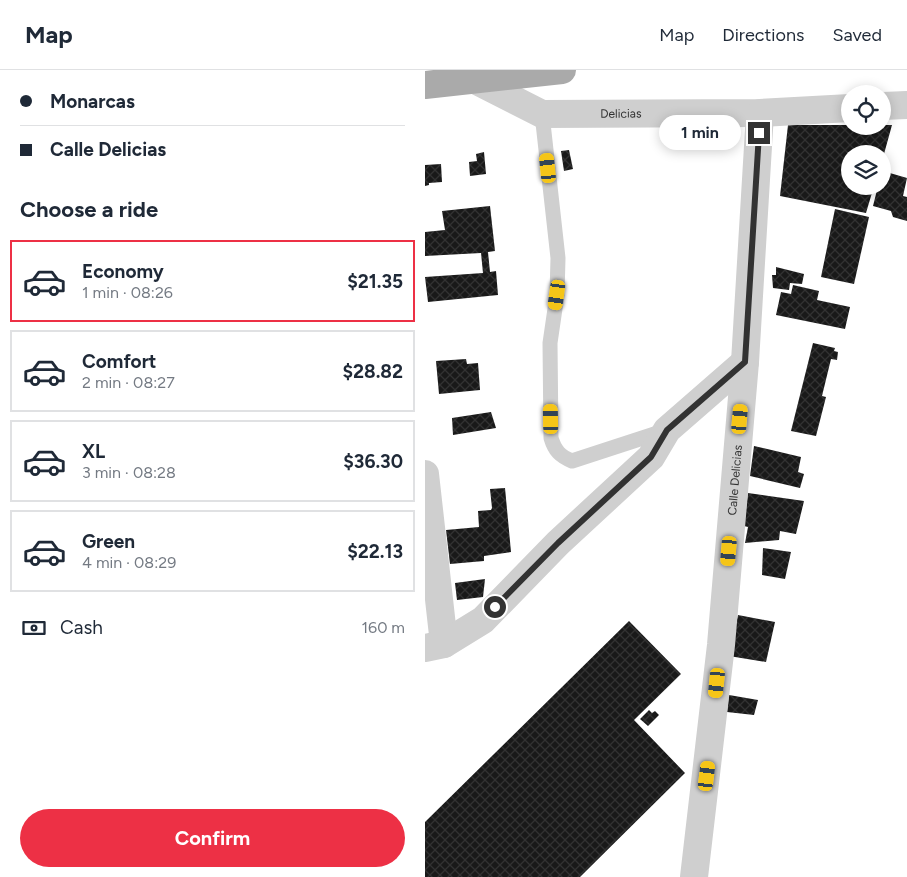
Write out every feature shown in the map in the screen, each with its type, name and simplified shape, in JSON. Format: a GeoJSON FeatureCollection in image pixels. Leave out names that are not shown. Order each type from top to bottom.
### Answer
{"type":"FeatureCollection","features":[{"type":"Feature","properties":{"kind":"main road"},"geometry":{"type":"LineString","coordinates":[[425,85],[563,70]]}},
{"type":"Feature","properties":{"kind":"street"},"geometry":{"type":"LineString","coordinates":[[475,80],[542,114]]}},
{"type":"Feature","properties":{"kind":"street"},"geometry":{"type":"LineString","coordinates":[[891,106],[907,105]]}},
{"type":"Feature","properties":{"kind":"street","name":"Delicias"},"geometry":{"type":"LineString","coordinates":[[542,114],[760,114],[841,109]]}},
{"type":"Feature","properties":{"kind":"street","name":"Calle Delicias"},"geometry":{"type":"LineString","coordinates":[[694,877],[721,645],[745,362],[760,114]]}},
{"type":"Feature","properties":{"kind":"street"},"geometry":{"type":"LineString","coordinates":[[425,474],[435,646],[483,620],[558,543],[651,457],[667,430],[745,362]]}},
{"type":"Feature","properties":{"kind":"lane"},"geometry":{"type":"LineString","coordinates":[[542,114],[558,258],[557,295],[550,344],[551,438],[555,450],[562,457],[572,461],[667,430]]}},
{"type":"Feature","properties":{"kind":"building"},"geometry":{"type":"Polygon","coordinates":[[[788,125],[841,125],[841,135],[889,135],[886,145],[841,145],[841,195],[871,195],[866,213],[780,196],[788,125]]]}},
{"type":"Feature","properties":{"kind":"building"},"geometry":{"type":"Polygon","coordinates":[[[569,150],[573,169],[564,171],[561,151],[569,150]]]}},
{"type":"Feature","properties":{"kind":"building"},"geometry":{"type":"Polygon","coordinates":[[[484,152],[486,174],[470,176],[469,162],[477,161],[476,154],[484,152]]]}},
{"type":"Feature","properties":{"kind":"building"},"geometry":{"type":"Polygon","coordinates":[[[441,164],[442,182],[429,183],[429,185],[425,186],[425,165],[441,164]]]}},
{"type":"Feature","properties":{"kind":"building"},"geometry":{"type":"Polygon","coordinates":[[[891,173],[907,178],[903,196],[907,197],[907,221],[893,217],[891,211],[873,206],[876,195],[891,195],[891,173]]]}},
{"type":"Feature","properties":{"kind":"building"},"geometry":{"type":"Polygon","coordinates":[[[490,206],[495,251],[488,252],[490,272],[496,271],[498,295],[428,302],[425,277],[483,273],[481,253],[425,256],[425,232],[445,230],[442,211],[490,206]]]}},
{"type":"Feature","properties":{"kind":"building"},"geometry":{"type":"Polygon","coordinates":[[[835,209],[869,217],[854,284],[821,277],[835,209]]]}},
{"type":"Feature","properties":{"kind":"building"},"geometry":{"type":"Polygon","coordinates":[[[776,267],[804,274],[802,284],[790,283],[789,290],[773,288],[772,275],[776,275],[776,267]]]}},
{"type":"Feature","properties":{"kind":"building"},"geometry":{"type":"Polygon","coordinates":[[[793,285],[819,291],[817,300],[850,307],[845,329],[776,315],[781,292],[791,294],[793,285]]]}},
{"type":"Feature","properties":{"kind":"building"},"geometry":{"type":"Polygon","coordinates":[[[813,343],[835,348],[834,351],[838,352],[837,360],[831,359],[822,396],[826,397],[816,436],[791,431],[813,343]]]}},
{"type":"Feature","properties":{"kind":"building"},"geometry":{"type":"Polygon","coordinates":[[[466,359],[467,364],[478,363],[480,390],[439,394],[436,361],[466,359]]]}},
{"type":"Feature","properties":{"kind":"building"},"geometry":{"type":"Polygon","coordinates":[[[491,412],[496,428],[453,435],[452,418],[491,412]]]}},
{"type":"Feature","properties":{"kind":"building"},"geometry":{"type":"Polygon","coordinates":[[[754,446],[801,457],[798,472],[804,474],[800,488],[750,476],[754,446]]]}},
{"type":"Feature","properties":{"kind":"building"},"geometry":{"type":"Polygon","coordinates":[[[505,488],[511,552],[484,556],[484,561],[450,564],[446,530],[479,527],[478,511],[491,510],[492,508],[490,489],[505,488]]]}},
{"type":"Feature","properties":{"kind":"building"},"geometry":{"type":"Polygon","coordinates":[[[748,493],[804,501],[796,534],[780,531],[779,540],[745,543],[748,527],[744,526],[748,493]]]}},
{"type":"Feature","properties":{"kind":"building"},"geometry":{"type":"Polygon","coordinates":[[[763,548],[791,552],[785,579],[762,575],[763,548]]]}},
{"type":"Feature","properties":{"kind":"building"},"geometry":{"type":"Polygon","coordinates":[[[485,579],[483,597],[457,600],[455,583],[485,579]]]}},
{"type":"Feature","properties":{"kind":"building"},"geometry":{"type":"Polygon","coordinates":[[[738,615],[775,622],[766,662],[729,656],[738,615]]]}},
{"type":"Feature","properties":{"kind":"building"},"geometry":{"type":"Polygon","coordinates":[[[629,621],[681,674],[634,720],[685,773],[580,877],[425,877],[425,822],[629,621]]]}},
{"type":"Feature","properties":{"kind":"building"},"geometry":{"type":"Polygon","coordinates":[[[729,695],[758,700],[754,715],[727,712],[729,695]]]}},
{"type":"Feature","properties":{"kind":"building"},"geometry":{"type":"Polygon","coordinates":[[[649,710],[652,713],[655,711],[659,715],[648,726],[640,719],[649,710]]]}},
{"type":"Feature","properties":{"kind":"route"},"geometry":{"type":"LineString","coordinates":[[495,607],[558,543],[651,457],[667,430],[745,362],[759,133]]}}]}
